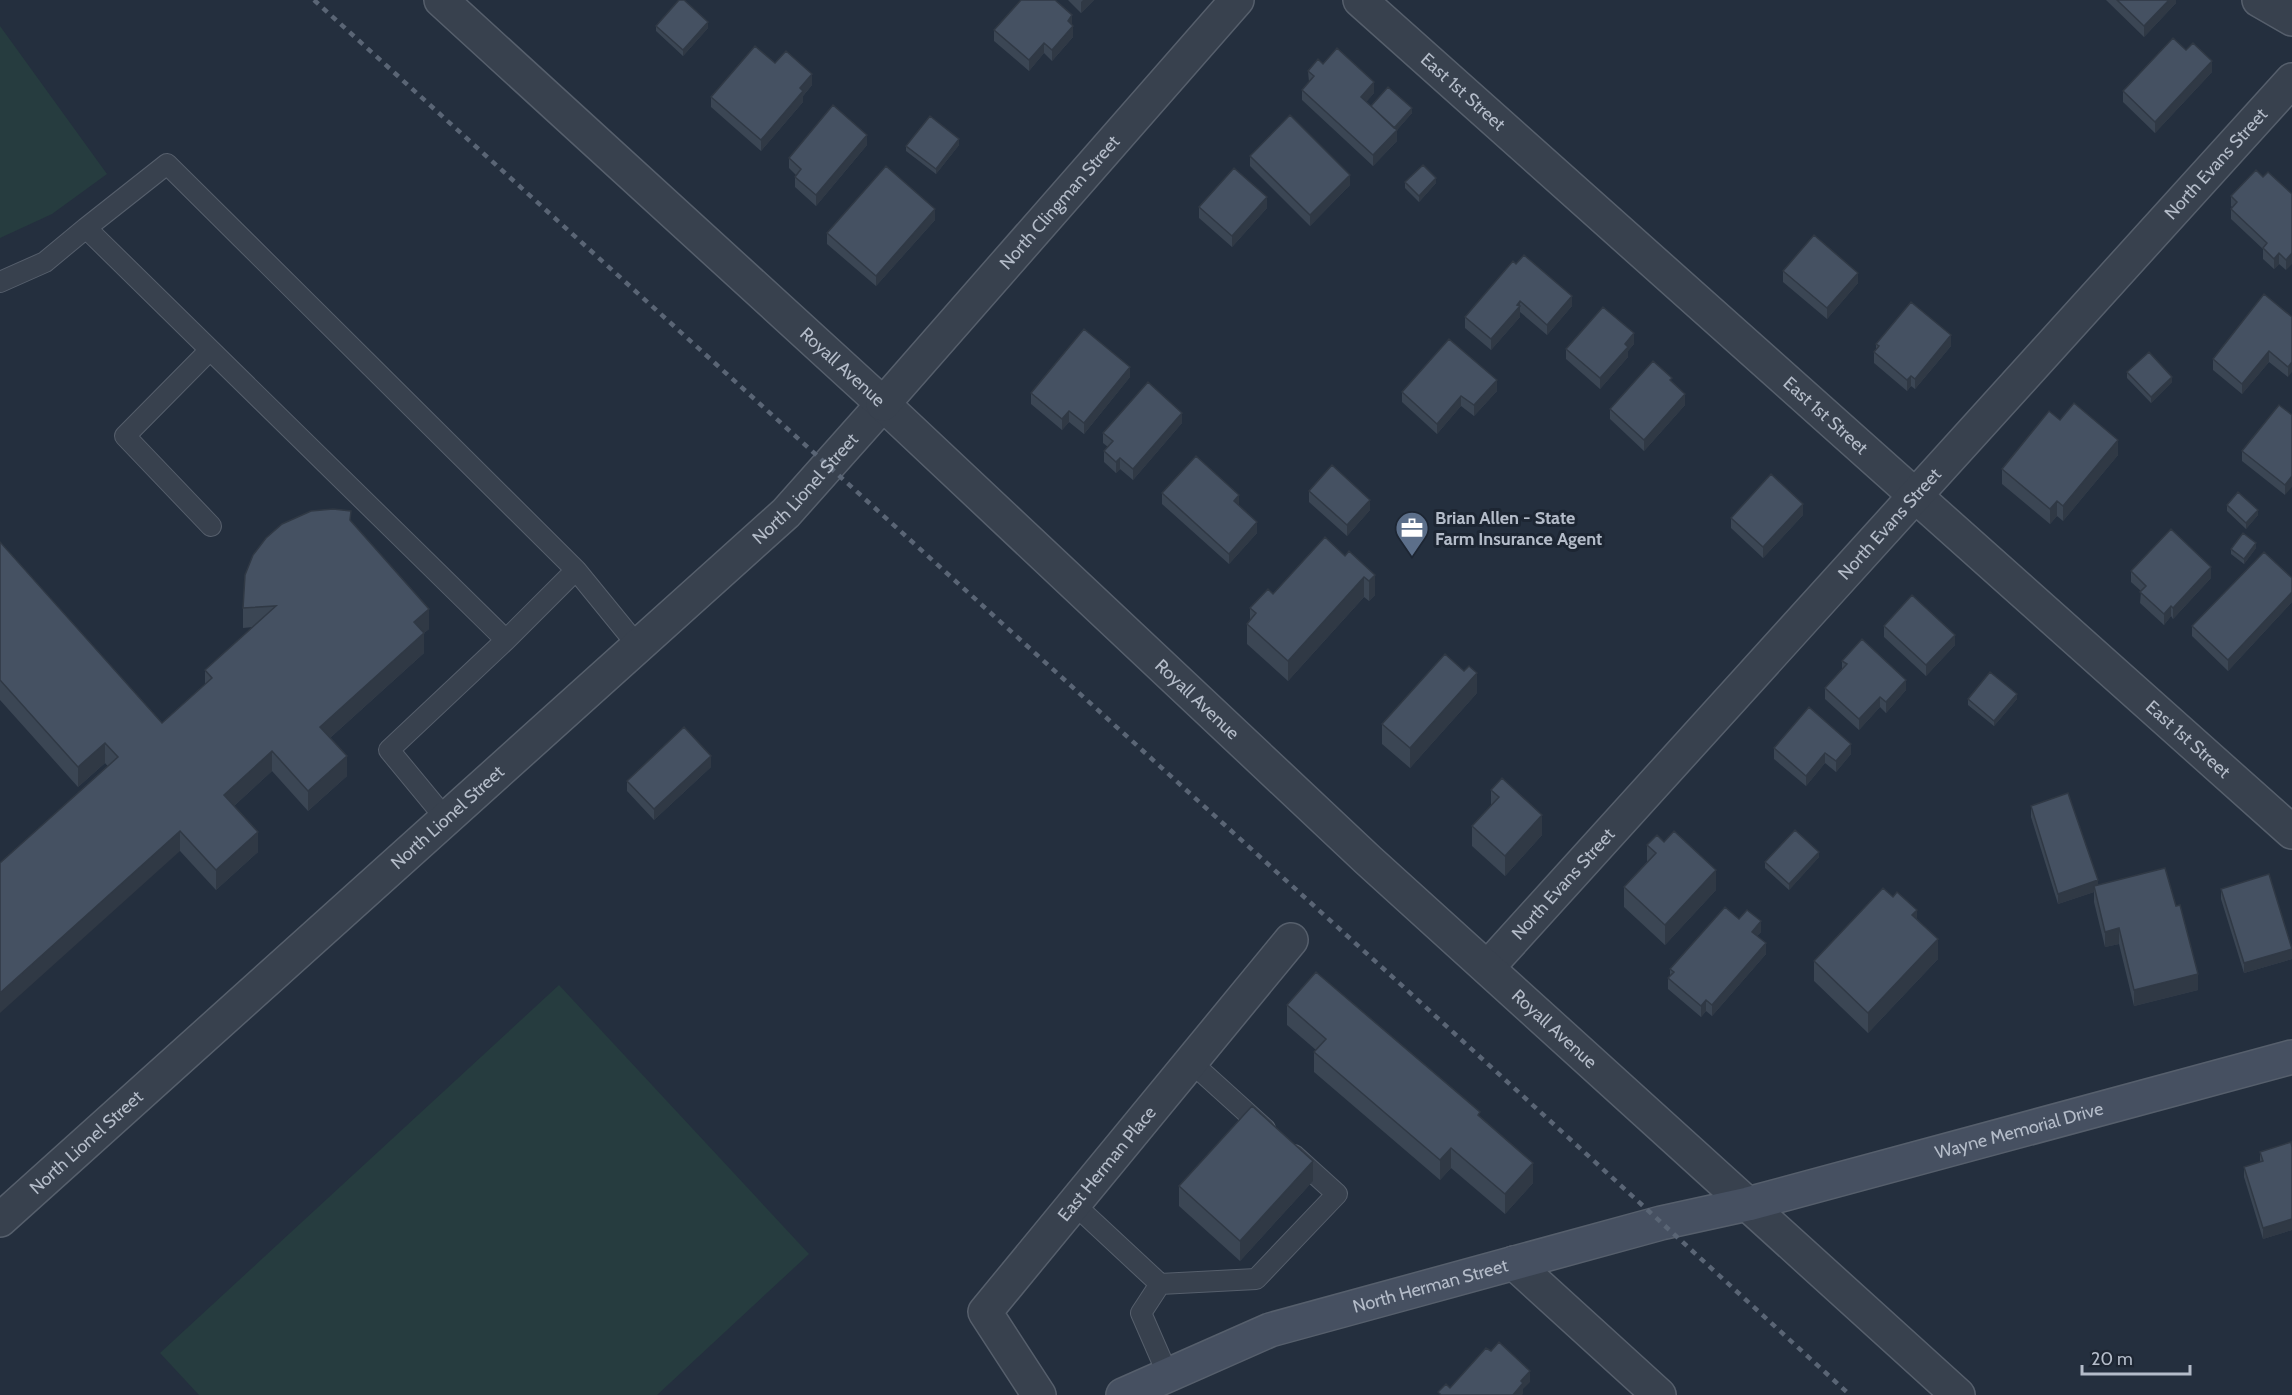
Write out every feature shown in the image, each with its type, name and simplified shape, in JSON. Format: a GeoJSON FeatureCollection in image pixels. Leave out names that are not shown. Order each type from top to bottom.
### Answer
{"type":"FeatureCollection","features":[{"type":"Feature","properties":{"kind":"main road","name":"Wayne Memorial Drive"},"geometry":{"type":"LineString","coordinates":[[1748,1204],[2292,1057]]}},
{"type":"Feature","properties":{"kind":"main road","name":"North Herman Street"},"geometry":{"type":"LineString","coordinates":[[1123,1395],[1270,1330],[1661,1223],[1748,1204]]}},
{"type":"Feature","properties":{"kind":"street","name":"Royall Avenue"},"geometry":{"type":"LineString","coordinates":[[441,0],[883,404],[1368,860],[1958,1395]]}},
{"type":"Feature","properties":{"kind":"street","name":"North Clingman Street"},"geometry":{"type":"LineString","coordinates":[[883,404],[1238,0]]}},
{"type":"Feature","properties":{"kind":"street","name":"East 1st Street"},"geometry":{"type":"LineString","coordinates":[[1360,0],[2292,832]]}},
{"type":"Feature","properties":{"kind":"street"},"geometry":{"type":"LineString","coordinates":[[2259,0],[2292,19]]}},
{"type":"Feature","properties":{"kind":"street","name":"North Evans Street"},"geometry":{"type":"LineString","coordinates":[[1488,967],[2292,80]]}},
{"type":"Feature","properties":{"kind":"street","name":"North Lionel Street"},"geometry":{"type":"LineString","coordinates":[[0,1220],[786,513],[883,404]]}},
{"type":"Feature","properties":{"kind":"street","name":"East Herman Place"},"geometry":{"type":"LineString","coordinates":[[1039,1395],[985,1312],[1291,940]]}},
{"type":"Feature","properties":{"kind":"street"},"geometry":{"type":"LineString","coordinates":[[1514,1263],[1646,1391]]}},
{"type":"Feature","properties":{"kind":"lane"},"geometry":{"type":"LineString","coordinates":[[0,282],[45,262],[167,164],[576,570],[638,646]]}},
{"type":"Feature","properties":{"kind":"lane"},"geometry":{"type":"LineString","coordinates":[[86,228],[506,640]]}},
{"type":"Feature","properties":{"kind":"lane"},"geometry":{"type":"LineString","coordinates":[[210,350],[125,436],[211,526]]}},
{"type":"Feature","properties":{"kind":"lane"},"geometry":{"type":"LineString","coordinates":[[446,819],[388,750],[506,640],[576,570]]}},
{"type":"Feature","properties":{"kind":"lane"},"geometry":{"type":"LineString","coordinates":[[1074,1204],[1160,1284],[1256,1279],[1337,1194],[1192,1062]]}},
{"type":"Feature","properties":{"kind":"lane"},"geometry":{"type":"LineString","coordinates":[[1160,1284],[1141,1313],[1168,1375]]}},
{"type":"Feature","properties":{"kind":"green space"},"geometry":{"type":"Polygon","coordinates":[[[0,26],[107,174],[52,214],[0,238],[0,26]]]}},
{"type":"Feature","properties":{"kind":"green space"},"geometry":{"type":"Polygon","coordinates":[[[559,985],[809,1254],[657,1395],[199,1395],[160,1353],[559,985]]]}},
{"type":"Feature","properties":{"kind":"building"},"geometry":{"type":"Polygon","coordinates":[[[679,0],[684,0],[708,22],[683,50],[656,26],[679,0]]]}},
{"type":"Feature","properties":{"kind":"building"},"geometry":{"type":"Polygon","coordinates":[[[1021,0],[1055,0],[1072,15],[1068,21],[1073,26],[1052,50],[1044,43],[1029,60],[994,30],[1021,0]]]}},
{"type":"Feature","properties":{"kind":"building"},"geometry":{"type":"Polygon","coordinates":[[[2117,0],[2169,0],[2144,26],[2117,0]]]}},
{"type":"Feature","properties":{"kind":"building"},"geometry":{"type":"Polygon","coordinates":[[[2173,38],[2186,50],[2193,43],[2212,61],[2155,122],[2123,91],[2173,38]]]}},
{"type":"Feature","properties":{"kind":"building"},"geometry":{"type":"Polygon","coordinates":[[[755,46],[775,63],[786,51],[812,74],[800,88],[803,91],[761,140],[711,97],[755,46]]]}},
{"type":"Feature","properties":{"kind":"building"},"geometry":{"type":"Polygon","coordinates":[[[1337,48],[1374,82],[1361,97],[1397,130],[1373,155],[1302,90],[1314,76],[1308,71],[1318,59],[1323,64],[1337,48]]]}},
{"type":"Feature","properties":{"kind":"building"},"geometry":{"type":"Polygon","coordinates":[[[1388,87],[1412,108],[1394,128],[1371,106],[1388,87]]]}},
{"type":"Feature","properties":{"kind":"building"},"geometry":{"type":"Polygon","coordinates":[[[833,105],[867,135],[816,195],[795,177],[801,169],[789,158],[833,105]]]}},
{"type":"Feature","properties":{"kind":"building"},"geometry":{"type":"Polygon","coordinates":[[[1290,115],[1350,175],[1310,215],[1250,156],[1290,115]]]}},
{"type":"Feature","properties":{"kind":"building"},"geometry":{"type":"Polygon","coordinates":[[[930,116],[959,139],[936,169],[906,146],[930,116]]]}},
{"type":"Feature","properties":{"kind":"building"},"geometry":{"type":"Polygon","coordinates":[[[1423,165],[1436,178],[1419,196],[1405,182],[1423,165]]]}},
{"type":"Feature","properties":{"kind":"building"},"geometry":{"type":"Polygon","coordinates":[[[886,166],[935,209],[876,276],[827,233],[886,166]]]}},
{"type":"Feature","properties":{"kind":"building"},"geometry":{"type":"Polygon","coordinates":[[[1234,168],[1267,197],[1232,236],[1199,207],[1234,168]]]}},
{"type":"Feature","properties":{"kind":"building"},"geometry":{"type":"Polygon","coordinates":[[[2256,170],[2263,177],[2268,172],[2292,194],[2292,253],[2286,260],[2279,253],[2274,259],[2263,248],[2267,243],[2231,209],[2237,202],[2231,196],[2256,170]]]}},
{"type":"Feature","properties":{"kind":"building"},"geometry":{"type":"Polygon","coordinates":[[[1814,235],[1858,273],[1827,308],[1783,271],[1814,235]]]}},
{"type":"Feature","properties":{"kind":"building"},"geometry":{"type":"Polygon","coordinates":[[[1524,255],[1572,296],[1547,325],[1520,301],[1517,305],[1520,306],[1491,339],[1465,317],[1513,261],[1516,264],[1524,255]]]}},
{"type":"Feature","properties":{"kind":"building"},"geometry":{"type":"Polygon","coordinates":[[[2264,294],[2292,317],[2292,362],[2288,367],[2269,351],[2242,384],[2213,359],[2264,294]]]}},
{"type":"Feature","properties":{"kind":"building"},"geometry":{"type":"Polygon","coordinates":[[[1911,302],[1951,335],[1915,379],[1911,376],[1907,380],[1874,352],[1879,346],[1876,344],[1911,302]]]}},
{"type":"Feature","properties":{"kind":"building"},"geometry":{"type":"Polygon","coordinates":[[[1603,307],[1634,333],[1625,344],[1628,347],[1600,378],[1566,349],[1603,307]]]}},
{"type":"Feature","properties":{"kind":"building"},"geometry":{"type":"Polygon","coordinates":[[[1084,329],[1130,367],[1084,423],[1069,411],[1062,419],[1031,393],[1084,329]]]}},
{"type":"Feature","properties":{"kind":"building"},"geometry":{"type":"Polygon","coordinates":[[[1449,339],[1497,380],[1474,405],[1461,396],[1437,424],[1402,392],[1449,339]]]}},
{"type":"Feature","properties":{"kind":"building"},"geometry":{"type":"Polygon","coordinates":[[[2149,352],[2172,377],[2151,397],[2127,372],[2149,352]]]}},
{"type":"Feature","properties":{"kind":"building"},"geometry":{"type":"Polygon","coordinates":[[[1653,361],[1672,378],[1670,380],[1685,394],[1644,440],[1610,409],[1653,361]]]}},
{"type":"Feature","properties":{"kind":"building"},"geometry":{"type":"Polygon","coordinates":[[[1148,382],[1182,413],[1133,469],[1120,458],[1116,462],[1104,451],[1113,441],[1103,433],[1148,382]]]}},
{"type":"Feature","properties":{"kind":"building"},"geometry":{"type":"Polygon","coordinates":[[[2074,403],[2118,440],[2063,506],[2057,501],[2050,509],[2002,469],[2049,411],[2060,420],[2074,403]]]}},
{"type":"Feature","properties":{"kind":"building"},"geometry":{"type":"Polygon","coordinates":[[[2279,405],[2292,415],[2292,476],[2285,485],[2242,451],[2279,405]]]}},
{"type":"Feature","properties":{"kind":"building"},"geometry":{"type":"Polygon","coordinates":[[[1196,456],[1239,495],[1234,501],[1257,522],[1229,554],[1162,493],[1196,456]]]}},
{"type":"Feature","properties":{"kind":"building"},"geometry":{"type":"Polygon","coordinates":[[[1332,465],[1370,500],[1347,525],[1309,491],[1332,465]]]}},
{"type":"Feature","properties":{"kind":"building"},"geometry":{"type":"Polygon","coordinates":[[[1771,474],[1803,504],[1763,547],[1731,518],[1771,474]]]}},
{"type":"Feature","properties":{"kind":"building"},"geometry":{"type":"Polygon","coordinates":[[[2238,492],[2258,510],[2246,523],[2227,505],[2238,492]]]}},
{"type":"Feature","properties":{"kind":"building"},"geometry":{"type":"Polygon","coordinates":[[[333,509],[351,511],[350,520],[429,609],[414,622],[424,633],[320,727],[347,756],[308,791],[272,751],[224,795],[258,832],[216,870],[180,831],[0,993],[0,863],[118,757],[105,743],[78,767],[0,680],[0,542],[162,723],[212,678],[205,670],[276,606],[243,608],[245,575],[253,555],[266,538],[282,524],[311,511],[333,509]]]}},
{"type":"Feature","properties":{"kind":"building"},"geometry":{"type":"Polygon","coordinates":[[[2171,529],[2211,567],[2173,608],[2171,606],[2164,614],[2140,592],[2146,586],[2131,571],[2171,529]]]}},
{"type":"Feature","properties":{"kind":"building"},"geometry":{"type":"Polygon","coordinates":[[[2243,533],[2256,543],[2244,559],[2231,549],[2243,533]]]}},
{"type":"Feature","properties":{"kind":"building"},"geometry":{"type":"Polygon","coordinates":[[[1325,537],[1345,556],[1349,551],[1375,575],[1369,581],[1364,577],[1288,661],[1247,624],[1256,613],[1250,608],[1268,589],[1273,594],[1325,537]]]}},
{"type":"Feature","properties":{"kind":"building"},"geometry":{"type":"Polygon","coordinates":[[[2264,552],[2292,578],[2292,592],[2228,660],[2192,626],[2264,552]]]}},
{"type":"Feature","properties":{"kind":"building"},"geometry":{"type":"Polygon","coordinates":[[[1912,595],[1955,635],[1926,665],[1884,626],[1912,595]]]}},
{"type":"Feature","properties":{"kind":"building"},"geometry":{"type":"Polygon","coordinates":[[[1862,639],[1906,680],[1886,702],[1880,697],[1859,719],[1825,688],[1847,664],[1842,661],[1862,639]]]}},
{"type":"Feature","properties":{"kind":"building"},"geometry":{"type":"Polygon","coordinates":[[[1445,654],[1464,671],[1469,666],[1477,673],[1410,748],[1382,724],[1445,654]]]}},
{"type":"Feature","properties":{"kind":"building"},"geometry":{"type":"Polygon","coordinates":[[[1990,672],[2017,694],[1994,721],[1968,699],[1990,672]]]}},
{"type":"Feature","properties":{"kind":"building"},"geometry":{"type":"Polygon","coordinates":[[[1809,707],[1851,744],[1836,761],[1825,753],[1806,776],[1774,748],[1809,707]]]}},
{"type":"Feature","properties":{"kind":"building"},"geometry":{"type":"Polygon","coordinates":[[[684,727],[711,756],[654,809],[627,781],[684,727]]]}},
{"type":"Feature","properties":{"kind":"building"},"geometry":{"type":"Polygon","coordinates":[[[1502,778],[1542,815],[1505,856],[1472,826],[1499,797],[1491,790],[1502,778]]]}},
{"type":"Feature","properties":{"kind":"building"},"geometry":{"type":"Polygon","coordinates":[[[2068,793],[2098,880],[2058,894],[2031,806],[2068,793]]]}},
{"type":"Feature","properties":{"kind":"building"},"geometry":{"type":"Polygon","coordinates":[[[1795,830],[1819,852],[1789,884],[1765,862],[1795,830]]]}},
{"type":"Feature","properties":{"kind":"building"},"geometry":{"type":"Polygon","coordinates":[[[1674,831],[1716,870],[1665,925],[1624,887],[1656,853],[1647,845],[1657,835],[1664,842],[1674,831]]]}},
{"type":"Feature","properties":{"kind":"building"},"geometry":{"type":"Polygon","coordinates":[[[2165,868],[2176,906],[2180,905],[2198,974],[2134,990],[2119,928],[2105,932],[2094,886],[2165,868]]]}},
{"type":"Feature","properties":{"kind":"building"},"geometry":{"type":"Polygon","coordinates":[[[2269,874],[2292,949],[2244,963],[2221,889],[2269,874]]]}},
{"type":"Feature","properties":{"kind":"building"},"geometry":{"type":"Polygon","coordinates":[[[1883,888],[1893,897],[1897,892],[1917,910],[1912,915],[1938,939],[1868,1013],[1814,961],[1883,888]]]}},
{"type":"Feature","properties":{"kind":"building"},"geometry":{"type":"Polygon","coordinates":[[[1725,907],[1739,919],[1747,910],[1761,921],[1752,932],[1766,943],[1712,1005],[1706,1000],[1701,1006],[1668,978],[1674,972],[1670,969],[1725,907]]]}},
{"type":"Feature","properties":{"kind":"building"},"geometry":{"type":"Polygon","coordinates":[[[1316,972],[1480,1112],[1478,1115],[1533,1163],[1505,1194],[1451,1148],[1440,1160],[1314,1052],[1326,1039],[1287,1005],[1316,972]]]}},
{"type":"Feature","properties":{"kind":"building"},"geometry":{"type":"Polygon","coordinates":[[[1252,1106],[1313,1161],[1240,1241],[1179,1186],[1252,1106]]]}},
{"type":"Feature","properties":{"kind":"building"},"geometry":{"type":"Polygon","coordinates":[[[2291,1142],[2292,1219],[2263,1228],[2244,1167],[2263,1161],[2260,1152],[2291,1142]]]}},
{"type":"Feature","properties":{"kind":"building"},"geometry":{"type":"Polygon","coordinates":[[[1499,1342],[1530,1371],[1513,1395],[1441,1395],[1438,1392],[1446,1384],[1450,1388],[1486,1348],[1491,1351],[1499,1342]]]}},
{"type":"Feature","properties":{"kind":"railway"},"geometry":{"type":"LineString","coordinates":[[314,0],[1397,981],[1850,1395]]}},
{"type":"Feature","properties":{"kind":"place","name":"Brian Allen - State Farm Insurance Agent"},"geometry":{"type":"Point","coordinates":[1412,557]}}]}
